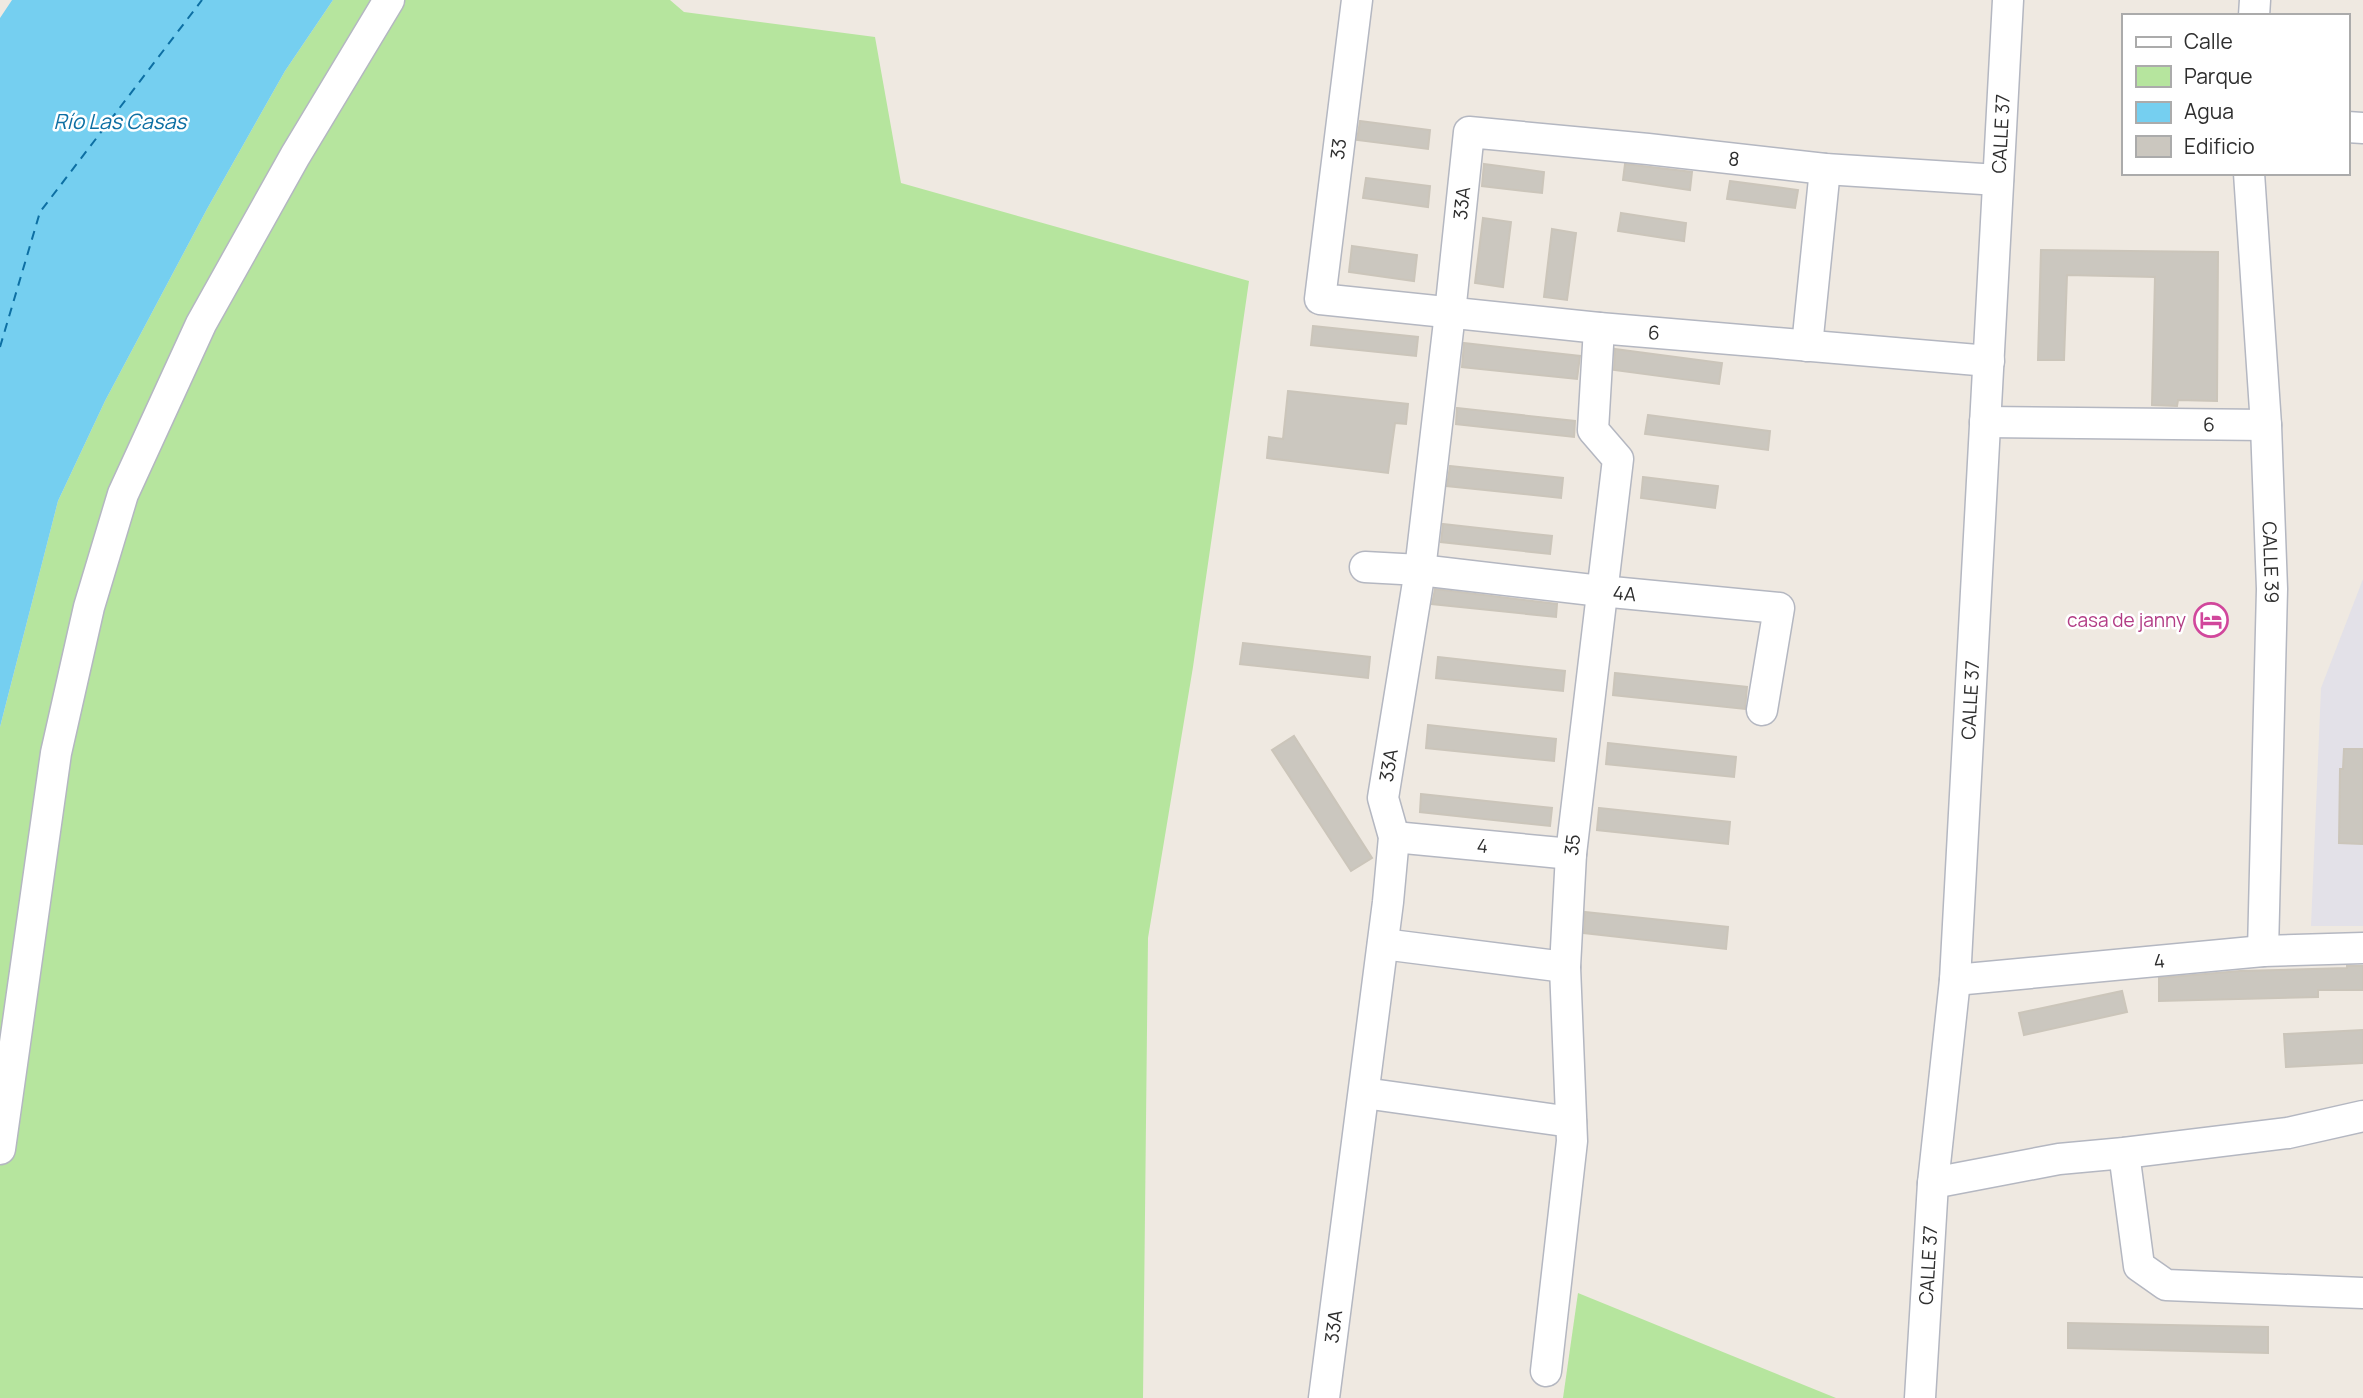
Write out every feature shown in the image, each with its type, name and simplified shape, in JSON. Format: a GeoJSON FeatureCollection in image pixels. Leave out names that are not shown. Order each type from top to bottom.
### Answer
{"type":"FeatureCollection","features":[{"type":"Feature","properties":{"kind":"street"},"geometry":{"type":"LineString","coordinates":[[0,1149],[56,753],[89,607],[123,494],[201,324],[295,156],[388,0]]}},
{"type":"Feature","properties":{"kind":"street","name":"33"},"geometry":{"type":"LineString","coordinates":[[1320,299],[1357,0]]}},
{"type":"Feature","properties":{"kind":"street","name":"CALLE 37"},"geometry":{"type":"LineString","coordinates":[[1920,1398],[1933,1184],[1955,980],[2008,0]]}},
{"type":"Feature","properties":{"kind":"street","name":"8"},"geometry":{"type":"LineString","coordinates":[[1469,132],[1825,169],[1998,180]]}},
{"type":"Feature","properties":{"kind":"street","name":"33A"},"geometry":{"type":"LineString","coordinates":[[1324,1398],[1383,944],[1394,838],[1383,798],[1420,570],[1469,132]]}},
{"type":"Feature","properties":{"kind":"street"},"geometry":{"type":"LineString","coordinates":[[1807,346],[1825,169]]}},
{"type":"Feature","properties":{"kind":"street","name":"CALLE 39"},"geometry":{"type":"LineString","coordinates":[[2249,175],[2266,425],[2272,589],[2263,951]]}},
{"type":"Feature","properties":{"kind":"street","name":"6"},"geometry":{"type":"LineString","coordinates":[[1320,299],[1599,328],[1989,361]]}},
{"type":"Feature","properties":{"kind":"street","name":"35"},"geometry":{"type":"LineString","coordinates":[[1546,1371],[1572,1141],[1565,967],[1571,854],[1618,459],[1592,429],[1599,328]]}},
{"type":"Feature","properties":{"kind":"street","name":"6"},"geometry":{"type":"LineString","coordinates":[[1985,422],[2266,425]]}},
{"type":"Feature","properties":{"kind":"street","name":"4A"},"geometry":{"type":"LineString","coordinates":[[1365,566],[1779,608],[1762,710]]}},
{"type":"Feature","properties":{"kind":"street","name":"4"},"geometry":{"type":"LineString","coordinates":[[1394,838],[1571,854]]}},
{"type":"Feature","properties":{"kind":"street"},"geometry":{"type":"LineString","coordinates":[[1383,944],[1565,967]]}},
{"type":"Feature","properties":{"kind":"street","name":"4"},"geometry":{"type":"LineString","coordinates":[[1955,980],[2263,951],[2363,948]]}},
{"type":"Feature","properties":{"kind":"street"},"geometry":{"type":"LineString","coordinates":[[1364,1093],[1571,1122]]}},
{"type":"Feature","properties":{"kind":"street"},"geometry":{"type":"LineString","coordinates":[[1933,1184],[2059,1158],[2288,1133],[2363,1116]]}},
{"type":"Feature","properties":{"kind":"street"},"geometry":{"type":"LineString","coordinates":[[2124,1153],[2139,1266],[2166,1286],[2363,1293]]}},
{"type":"Feature","properties":{"kind":"shaded area"},"geometry":{"type":"Polygon","coordinates":[[[2363,579],[2363,926],[2311,926],[2321,688],[2363,579]]]}},
{"type":"Feature","properties":{"kind":"green space"},"geometry":{"type":"Polygon","coordinates":[[[333,0],[670,0],[684,12],[875,37],[901,183],[1249,281],[1193,667],[1148,938],[1143,1398],[0,1398],[0,727],[58,501],[105,401],[207,209],[285,71],[333,0]]]}},
{"type":"Feature","properties":{"kind":"green space"},"geometry":{"type":"Polygon","coordinates":[[[1578,1293],[1836,1398],[1563,1398],[1578,1293]]]}},
{"type":"Feature","properties":{"kind":"water","name":"Río Las Casas"},"geometry":{"type":"Polygon","coordinates":[[[12,0],[333,0],[285,71],[207,209],[105,401],[58,501],[0,727],[0,18],[12,0]]]}},
{"type":"Feature","properties":{"kind":"building"},"geometry":{"type":"Polygon","coordinates":[[[1360,121],[1430,130],[1428,149],[1357,140],[1360,121]]]}},
{"type":"Feature","properties":{"kind":"building"},"geometry":{"type":"Polygon","coordinates":[[[1484,164],[1544,172],[1542,193],[1482,186],[1484,164]]]}},
{"type":"Feature","properties":{"kind":"building"},"geometry":{"type":"Polygon","coordinates":[[[1625,164],[1692,172],[1690,190],[1623,180],[1625,164]]]}},
{"type":"Feature","properties":{"kind":"building"},"geometry":{"type":"Polygon","coordinates":[[[1366,178],[1430,186],[1428,207],[1363,198],[1366,178]]]}},
{"type":"Feature","properties":{"kind":"building"},"geometry":{"type":"Polygon","coordinates":[[[1730,181],[1798,190],[1795,208],[1727,199],[1730,181]]]}},
{"type":"Feature","properties":{"kind":"building"},"geometry":{"type":"Polygon","coordinates":[[[1621,213],[1686,223],[1684,241],[1618,231],[1621,213]]]}},
{"type":"Feature","properties":{"kind":"building"},"geometry":{"type":"Polygon","coordinates":[[[1483,218],[1511,222],[1503,287],[1475,283],[1483,218]]]}},
{"type":"Feature","properties":{"kind":"building"},"geometry":{"type":"Polygon","coordinates":[[[1552,229],[1576,233],[1567,300],[1544,297],[1552,229]]]}},
{"type":"Feature","properties":{"kind":"building"},"geometry":{"type":"Polygon","coordinates":[[[1352,246],[1417,255],[1414,281],[1349,272],[1352,246]]]}},
{"type":"Feature","properties":{"kind":"building"},"geometry":{"type":"Polygon","coordinates":[[[2041,250],[2218,252],[2217,401],[2178,400],[2177,406],[2152,405],[2155,277],[2067,275],[2064,360],[2038,360],[2041,250]]]}},
{"type":"Feature","properties":{"kind":"building"},"geometry":{"type":"Polygon","coordinates":[[[1313,326],[1418,337],[1416,356],[1311,345],[1313,326]]]}},
{"type":"Feature","properties":{"kind":"building"},"geometry":{"type":"Polygon","coordinates":[[[1464,343],[1580,356],[1577,379],[1462,367],[1464,343]]]}},
{"type":"Feature","properties":{"kind":"building"},"geometry":{"type":"Polygon","coordinates":[[[1615,349],[1722,363],[1719,384],[1614,370],[1615,349]]]}},
{"type":"Feature","properties":{"kind":"building"},"geometry":{"type":"Polygon","coordinates":[[[1288,391],[1408,404],[1406,424],[1395,423],[1388,473],[1267,458],[1269,437],[1283,439],[1288,391]]]}},
{"type":"Feature","properties":{"kind":"building"},"geometry":{"type":"Polygon","coordinates":[[[1457,408],[1575,421],[1574,437],[1456,424],[1457,408]]]}},
{"type":"Feature","properties":{"kind":"building"},"geometry":{"type":"Polygon","coordinates":[[[1648,415],[1770,431],[1768,450],[1645,434],[1648,415]]]}},
{"type":"Feature","properties":{"kind":"building"},"geometry":{"type":"Polygon","coordinates":[[[1450,466],[1563,478],[1561,498],[1447,486],[1450,466]]]}},
{"type":"Feature","properties":{"kind":"building"},"geometry":{"type":"Polygon","coordinates":[[[1643,477],[1718,486],[1715,508],[1641,498],[1643,477]]]}},
{"type":"Feature","properties":{"kind":"building"},"geometry":{"type":"Polygon","coordinates":[[[1443,524],[1552,536],[1550,554],[1441,542],[1443,524]]]}},
{"type":"Feature","properties":{"kind":"building"},"geometry":{"type":"Polygon","coordinates":[[[1435,589],[1557,604],[1556,617],[1432,604],[1435,589]]]}},
{"type":"Feature","properties":{"kind":"building"},"geometry":{"type":"Polygon","coordinates":[[[1243,643],[1370,657],[1368,678],[1240,664],[1243,643]]]}},
{"type":"Feature","properties":{"kind":"building"},"geometry":{"type":"Polygon","coordinates":[[[1438,657],[1565,671],[1563,691],[1436,678],[1438,657]]]}},
{"type":"Feature","properties":{"kind":"building"},"geometry":{"type":"Polygon","coordinates":[[[1615,673],[1747,687],[1745,709],[1613,695],[1615,673]]]}},
{"type":"Feature","properties":{"kind":"building"},"geometry":{"type":"Polygon","coordinates":[[[1428,725],[1556,739],[1554,761],[1426,748],[1428,725]]]}},
{"type":"Feature","properties":{"kind":"building"},"geometry":{"type":"Polygon","coordinates":[[[1294,736],[1372,858],[1351,871],[1272,750],[1294,736]]]}},
{"type":"Feature","properties":{"kind":"building"},"geometry":{"type":"Polygon","coordinates":[[[1608,743],[1736,757],[1734,777],[1606,764],[1608,743]]]}},
{"type":"Feature","properties":{"kind":"building"},"geometry":{"type":"Polygon","coordinates":[[[2344,749],[2363,749],[2363,844],[2339,843],[2340,769],[2343,769],[2344,749]]]}},
{"type":"Feature","properties":{"kind":"building"},"geometry":{"type":"Polygon","coordinates":[[[1421,794],[1552,808],[1550,826],[1420,812],[1421,794]]]}},
{"type":"Feature","properties":{"kind":"building"},"geometry":{"type":"Polygon","coordinates":[[[1599,808],[1730,822],[1728,844],[1597,830],[1599,808]]]}},
{"type":"Feature","properties":{"kind":"building"},"geometry":{"type":"Polygon","coordinates":[[[1585,912],[1728,927],[1726,949],[1584,933],[1585,912]]]}},
{"type":"Feature","properties":{"kind":"building"},"geometry":{"type":"Polygon","coordinates":[[[2363,966],[2363,990],[2318,990],[2318,997],[2159,1001],[2159,978],[2363,966]]]}},
{"type":"Feature","properties":{"kind":"building"},"geometry":{"type":"Polygon","coordinates":[[[2122,991],[2127,1012],[2024,1035],[2019,1013],[2122,991]]]}},
{"type":"Feature","properties":{"kind":"building"},"geometry":{"type":"Polygon","coordinates":[[[2363,1030],[2363,1063],[2286,1067],[2284,1034],[2363,1030]]]}},
{"type":"Feature","properties":{"kind":"building"},"geometry":{"type":"Polygon","coordinates":[[[2068,1323],[2268,1327],[2268,1353],[2068,1348],[2068,1323]]]}},
{"type":"Feature","properties":{"kind":"ferry route"},"geometry":{"type":"LineString","coordinates":[[0,347],[40,212],[202,0]]}},
{"type":"Feature","properties":{"kind":"place","name":"casa de janny"},"geometry":{"type":"Point","coordinates":[2211,620]}}]}
